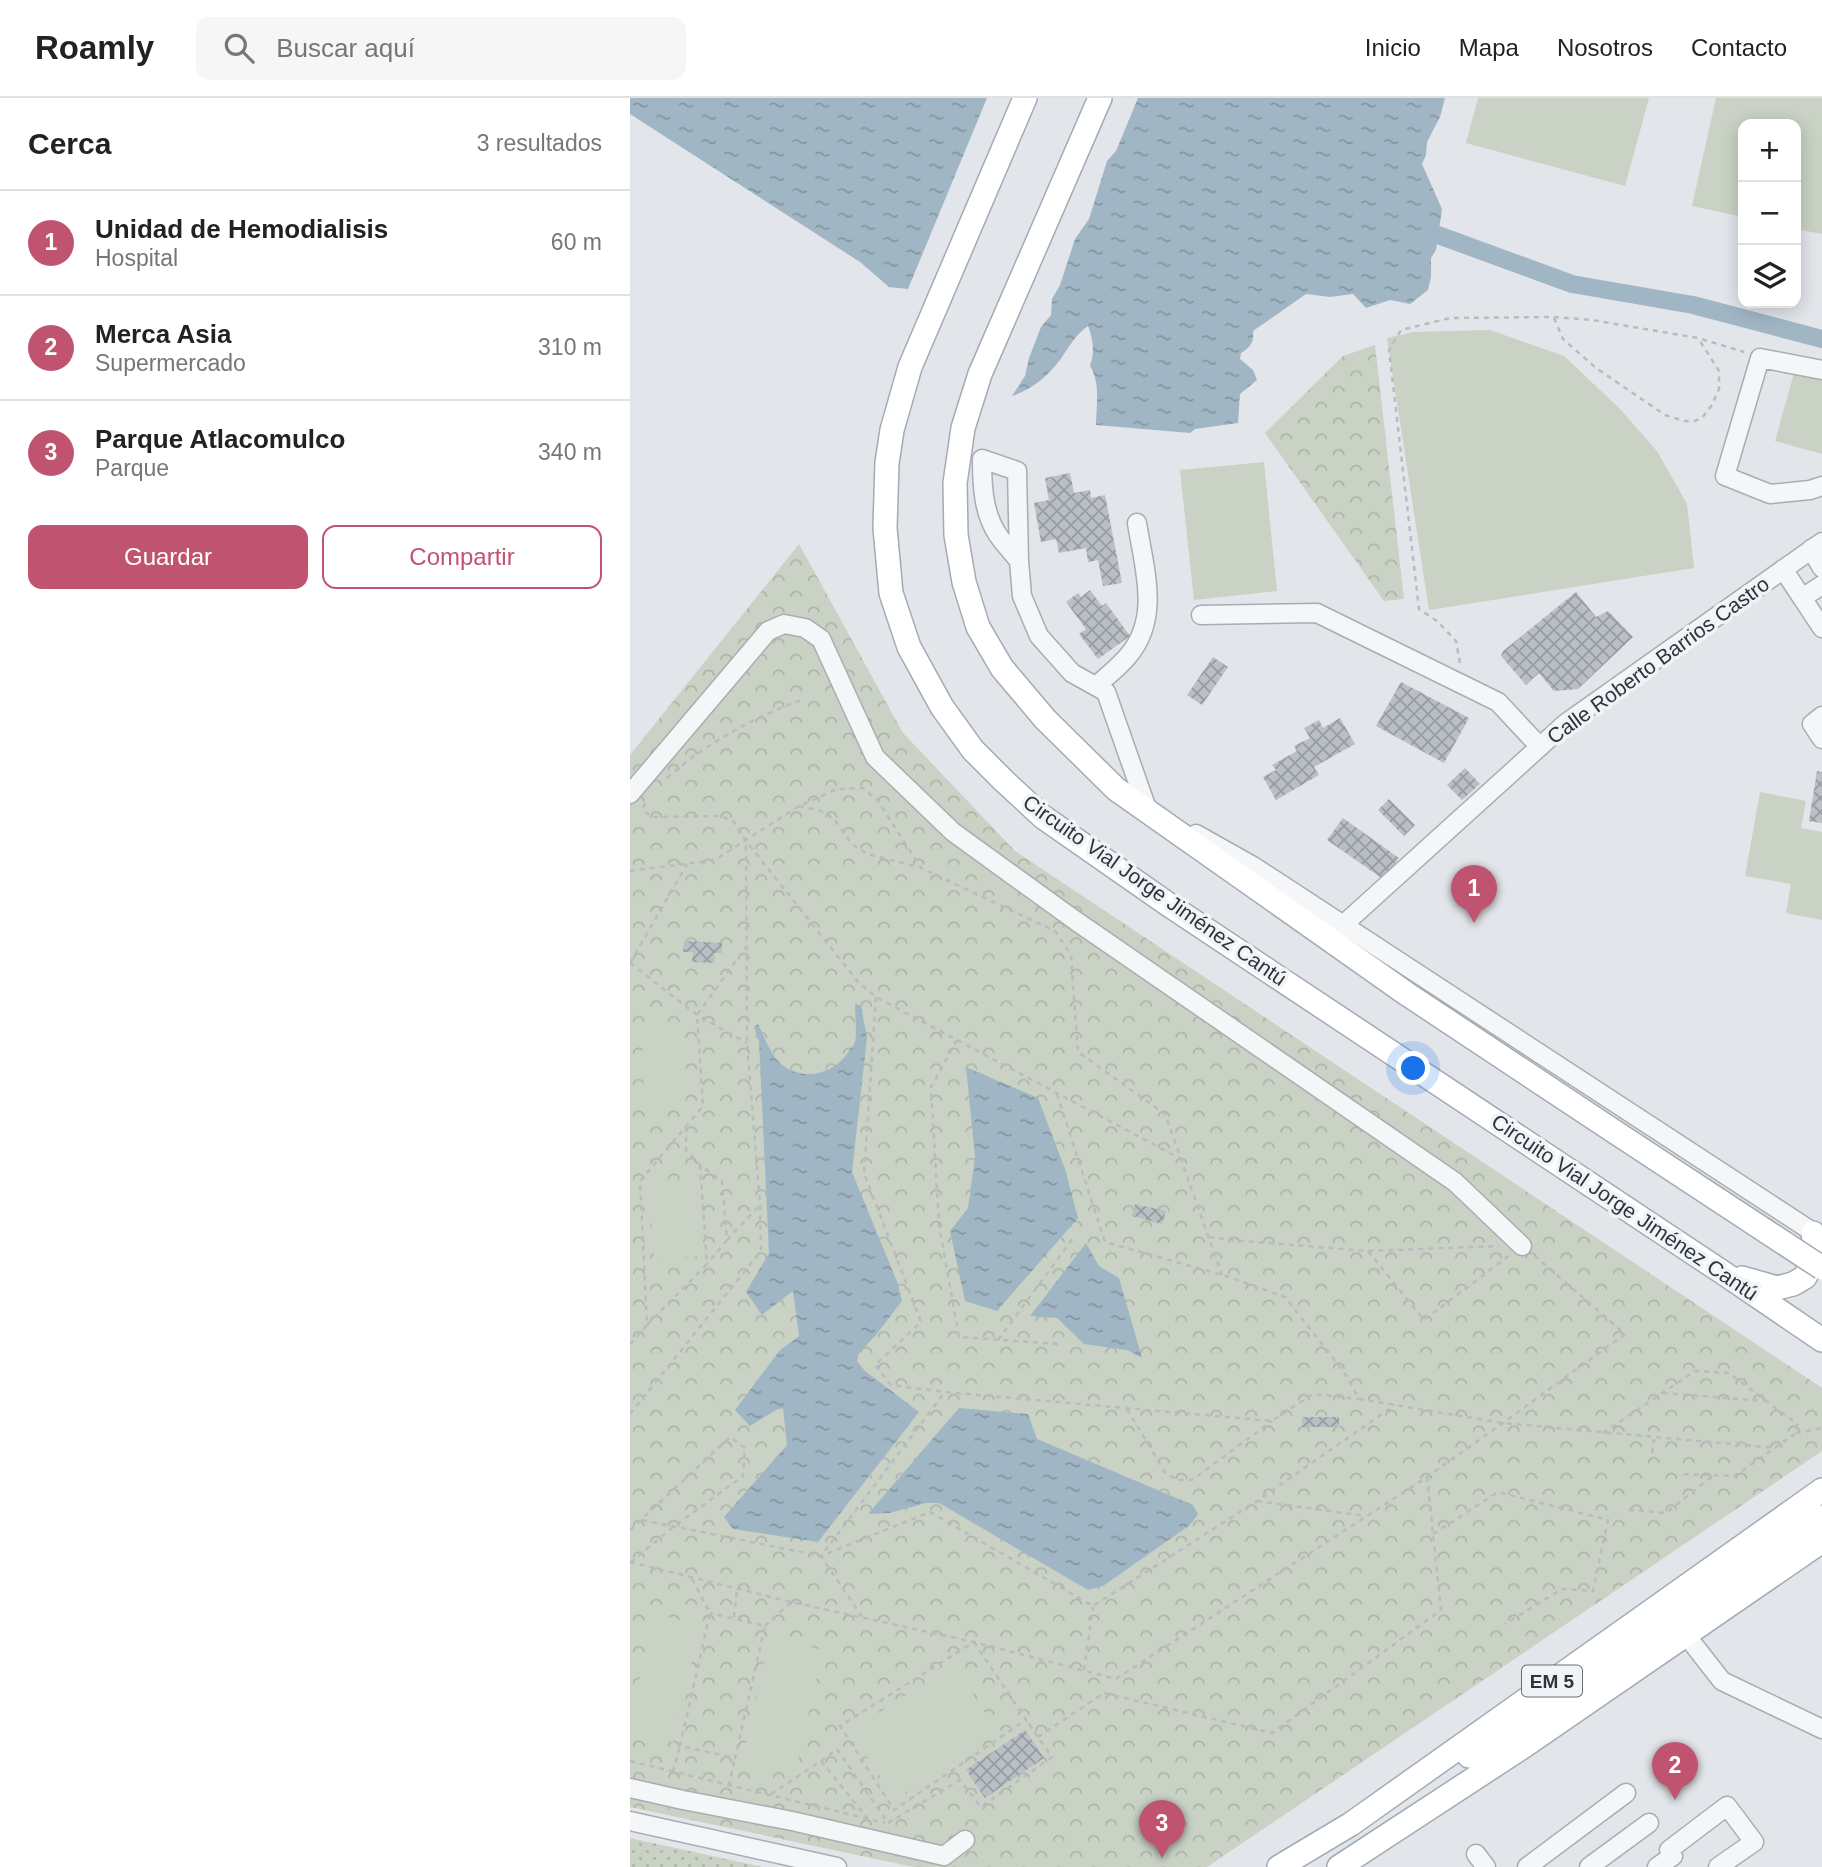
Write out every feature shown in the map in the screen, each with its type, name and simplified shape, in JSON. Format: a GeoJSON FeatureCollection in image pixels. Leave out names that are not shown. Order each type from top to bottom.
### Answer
{"type":"FeatureCollection","features":[{"type":"Feature","properties":{"kind":"main road","name":"Circuito Vial Jorge Jiménez Cantú"},"geometry":{"type":"LineString","coordinates":[[1025,98],[910,366],[887,463],[885,528],[891,593],[909,648],[942,707],[973,750],[1043,817],[1183,915],[1822,1340]]}},
{"type":"Feature","properties":{"kind":"main road"},"geometry":{"type":"LineString","coordinates":[[1100,98],[980,374],[970,400],[958,455],[954,512],[959,558],[978,627],[1002,668],[1045,719],[1116,789],[1407,994],[1822,1268]]}},
{"type":"Feature","properties":{"kind":"main road"},"geometry":{"type":"LineString","coordinates":[[1722,1272],[1777,1288],[1793,1284],[1805,1277],[1816,1255],[1818,1235]]}},
{"type":"Feature","properties":{"kind":"main road","name":"EM 5"},"geometry":{"type":"LineString","coordinates":[[1279,1867],[1351,1824],[1822,1490]]}},
{"type":"Feature","properties":{"kind":"main road"},"geometry":{"type":"LineString","coordinates":[[1351,1824],[1509,1733],[1822,1517]]}},
{"type":"Feature","properties":{"kind":"main road","name":"EM 5"},"geometry":{"type":"LineString","coordinates":[[1339,1867],[1524,1746],[1822,1541]]}},
{"type":"Feature","properties":{"kind":"street"},"geometry":{"type":"LineString","coordinates":[[1822,370],[1760,358],[1725,476],[1770,494],[1810,491],[1822,486]]}},
{"type":"Feature","properties":{"kind":"street"},"geometry":{"type":"LineString","coordinates":[[1018,561],[996,533],[986,507],[982,459],[1017,471],[1018,561],[1023,596],[1039,636],[1072,673],[1106,692],[1146,806]]}},
{"type":"Feature","properties":{"kind":"street"},"geometry":{"type":"LineString","coordinates":[[1096,687],[1129,655],[1143,634],[1148,620],[1149,599],[1138,523]]}},
{"type":"Feature","properties":{"kind":"street"},"geometry":{"type":"LineString","coordinates":[[1817,545],[1822,568]]}},
{"type":"Feature","properties":{"kind":"street","name":"Calle Roberto Barrios Castro"},"geometry":{"type":"LineString","coordinates":[[1343,925],[1566,723],[1817,545]]}},
{"type":"Feature","properties":{"kind":"street"},"geometry":{"type":"LineString","coordinates":[[1783,569],[1822,628]]}},
{"type":"Feature","properties":{"kind":"street"},"geometry":{"type":"LineString","coordinates":[[1802,598],[1822,585]]}},
{"type":"Feature","properties":{"kind":"street"},"geometry":{"type":"LineString","coordinates":[[1200,615],[1317,612],[1498,702],[1539,747]]}},
{"type":"Feature","properties":{"kind":"street"},"geometry":{"type":"LineString","coordinates":[[639,795],[768,631],[784,624],[805,628],[821,639],[875,757],[953,832],[1076,921],[1455,1182],[1522,1246]]}},
{"type":"Feature","properties":{"kind":"street"},"geometry":{"type":"LineString","coordinates":[[1822,716],[1812,724],[1822,739]]}},
{"type":"Feature","properties":{"kind":"street"},"geometry":{"type":"LineString","coordinates":[[1116,789],[1253,866],[1818,1235]]}},
{"type":"Feature","properties":{"kind":"street"},"geometry":{"type":"LineString","coordinates":[[1686,1635],[1722,1681],[1822,1729]]}},
{"type":"Feature","properties":{"kind":"street"},"geometry":{"type":"LineString","coordinates":[[630,1788],[944,1856],[965,1840]]}},
{"type":"Feature","properties":{"kind":"street"},"geometry":{"type":"LineString","coordinates":[[1527,1867],[1626,1793]]}},
{"type":"Feature","properties":{"kind":"street"},"geometry":{"type":"LineString","coordinates":[[1657,1867],[1727,1806],[1754,1842],[1718,1867]]}},
{"type":"Feature","properties":{"kind":"street"},"geometry":{"type":"LineString","coordinates":[[630,1821],[836,1867]]}},
{"type":"Feature","properties":{"kind":"street"},"geometry":{"type":"LineString","coordinates":[[1589,1867],[1649,1823]]}},
{"type":"Feature","properties":{"kind":"path"},"geometry":{"type":"LineString","coordinates":[[1554,317],[1563,340],[1596,368],[1665,415],[1684,421],[1702,418],[1719,389],[1719,371],[1699,338]]}},
{"type":"Feature","properties":{"kind":"path"},"geometry":{"type":"LineString","coordinates":[[1464,686],[1456,641],[1437,621],[1419,609],[1389,350],[1401,330],[1450,318],[1554,317],[1592,320],[1699,338],[1760,358]]}},
{"type":"Feature","properties":{"kind":"path"},"geometry":{"type":"LineString","coordinates":[[668,777],[688,759],[735,731],[781,707],[801,700]]}},
{"type":"Feature","properties":{"kind":"path"},"geometry":{"type":"LineString","coordinates":[[630,871],[715,860],[799,806],[837,789],[863,788],[878,801],[921,868]]}},
{"type":"Feature","properties":{"kind":"path"},"geometry":{"type":"LineString","coordinates":[[639,795],[643,810],[652,817],[721,816],[734,822],[746,841],[859,983],[876,997],[1181,1158]]}},
{"type":"Feature","properties":{"kind":"path"},"geometry":{"type":"LineString","coordinates":[[799,806],[819,810],[833,818],[852,844],[867,854],[921,868],[1055,931],[1071,955],[1078,1052],[1165,1114],[1222,1275]]}},
{"type":"Feature","properties":{"kind":"path"},"geometry":{"type":"LineString","coordinates":[[630,1414],[761,1251],[747,1042],[746,841]]}},
{"type":"Feature","properties":{"kind":"path"},"geometry":{"type":"LineString","coordinates":[[687,864],[630,963],[697,1016],[747,1042]]}},
{"type":"Feature","properties":{"kind":"path"},"geometry":{"type":"LineString","coordinates":[[647,1325],[640,1181],[703,1106],[697,1016],[747,947]]}},
{"type":"Feature","properties":{"kind":"path"},"geometry":{"type":"LineString","coordinates":[[876,997],[863,1173],[921,1322],[875,1365],[891,1385],[1272,1422]]}},
{"type":"Feature","properties":{"kind":"path"},"geometry":{"type":"LineString","coordinates":[[957,1040],[931,1087],[939,1225],[959,1337],[1059,1345]]}},
{"type":"Feature","properties":{"kind":"path"},"geometry":{"type":"LineString","coordinates":[[1057,1094],[1105,1242],[1222,1275],[1285,1297],[1345,1372],[1359,1399]]}},
{"type":"Feature","properties":{"kind":"path"},"geometry":{"type":"LineString","coordinates":[[687,1126],[686,1150],[700,1165],[722,1181],[727,1240]]}},
{"type":"Feature","properties":{"kind":"path"},"geometry":{"type":"LineString","coordinates":[[700,1165],[707,1264]]}},
{"type":"Feature","properties":{"kind":"path"},"geometry":{"type":"LineString","coordinates":[[630,1344],[760,1205]]}},
{"type":"Feature","properties":{"kind":"path"},"geometry":{"type":"LineString","coordinates":[[998,1340],[1074,1237]]}},
{"type":"Feature","properties":{"kind":"path"},"geometry":{"type":"LineString","coordinates":[[630,1562],[791,1602],[974,1642],[1116,1679],[1427,1477],[1625,1334],[1522,1246],[1368,1251],[1209,1237]]}},
{"type":"Feature","properties":{"kind":"path"},"geometry":{"type":"LineString","coordinates":[[1368,1251],[1423,1320],[1522,1246]]}},
{"type":"Feature","properties":{"kind":"path"},"geometry":{"type":"LineString","coordinates":[[1603,1433],[1695,1371],[1729,1373],[1797,1424],[1796,1433]]}},
{"type":"Feature","properties":{"kind":"path"},"geometry":{"type":"LineString","coordinates":[[821,1556],[945,1392]]}},
{"type":"Feature","properties":{"kind":"path"},"geometry":{"type":"LineString","coordinates":[[1663,1393],[1766,1401]]}},
{"type":"Feature","properties":{"kind":"path"},"geometry":{"type":"LineString","coordinates":[[1126,1407],[1166,1474],[1178,1480],[1192,1480],[1313,1394],[1503,1423],[1776,1448]]}},
{"type":"Feature","properties":{"kind":"path"},"geometry":{"type":"LineString","coordinates":[[1084,1670],[1093,1606],[1257,1502],[1395,1405]]}},
{"type":"Feature","properties":{"kind":"path"},"geometry":{"type":"LineString","coordinates":[[1680,1474],[1735,1476],[1796,1433],[1822,1428]]}},
{"type":"Feature","properties":{"kind":"path"},"geometry":{"type":"LineString","coordinates":[[630,1531],[730,1437],[745,1448],[743,1476],[630,1562]]}},
{"type":"Feature","properties":{"kind":"path"},"geometry":{"type":"LineString","coordinates":[[1652,1453],[1654,1437]]}},
{"type":"Feature","properties":{"kind":"path"},"geometry":{"type":"LineString","coordinates":[[1629,1510],[1666,1513],[1714,1475]]}},
{"type":"Feature","properties":{"kind":"path"},"geometry":{"type":"LineString","coordinates":[[1038,1737],[1104,1693],[1272,1733],[1441,1609],[1427,1477]]}},
{"type":"Feature","properties":{"kind":"path"},"geometry":{"type":"LineString","coordinates":[[1433,1534],[1498,1492],[1608,1520],[1593,1591],[1562,1589],[1505,1624]]}},
{"type":"Feature","properties":{"kind":"path"},"geometry":{"type":"LineString","coordinates":[[1257,1502],[1365,1516]]}},
{"type":"Feature","properties":{"kind":"path"},"geometry":{"type":"LineString","coordinates":[[642,1520],[821,1556],[930,1512],[1093,1606]]}},
{"type":"Feature","properties":{"kind":"path"},"geometry":{"type":"LineString","coordinates":[[821,1556],[862,1618]]}},
{"type":"Feature","properties":{"kind":"path"},"geometry":{"type":"LineString","coordinates":[[673,1772],[710,1613],[691,1578]]}},
{"type":"Feature","properties":{"kind":"path"},"geometry":{"type":"LineString","coordinates":[[734,1619],[737,1589]]}},
{"type":"Feature","properties":{"kind":"path"},"geometry":{"type":"LineString","coordinates":[[729,1786],[765,1626],[791,1602]]}},
{"type":"Feature","properties":{"kind":"path"},"geometry":{"type":"LineString","coordinates":[[710,1613],[765,1626]]}},
{"type":"Feature","properties":{"kind":"path"},"geometry":{"type":"LineString","coordinates":[[630,1761],[888,1823],[960,1780],[981,1807],[1052,1757],[974,1642]]}},
{"type":"Feature","properties":{"kind":"path"},"geometry":{"type":"LineString","coordinates":[[974,1642],[840,1726],[894,1810],[1026,1720]]}},
{"type":"Feature","properties":{"kind":"path"},"geometry":{"type":"LineString","coordinates":[[680,1746],[735,1758]]}},
{"type":"Feature","properties":{"kind":"path"},"geometry":{"type":"LineString","coordinates":[[769,1796],[837,1749],[888,1823]]}},
{"type":"Feature","properties":{"kind":"path"},"geometry":{"type":"LineString","coordinates":[[821,1760],[869,1819]]}},
{"type":"Feature","properties":{"kind":"green space"},"geometry":{"type":"Polygon","coordinates":[[[1478,98],[1649,98],[1625,186],[1466,143],[1478,98]]]}},
{"type":"Feature","properties":{"kind":"green space"},"geometry":{"type":"Polygon","coordinates":[[[1716,98],[1822,98],[1822,234],[1801,230],[1801,119],[1738,119],[1738,216],[1692,206],[1716,98]]]}},
{"type":"Feature","properties":{"kind":"green space"},"geometry":{"type":"Polygon","coordinates":[[[1490,330],[1564,356],[1620,409],[1657,451],[1687,504],[1694,568],[1429,610],[1387,338],[1414,332],[1490,330]]]}},
{"type":"Feature","properties":{"kind":"green space"},"geometry":{"type":"Polygon","coordinates":[[[1375,345],[1404,599],[1384,601],[1265,433],[1343,356],[1375,345]]]}},
{"type":"Feature","properties":{"kind":"green space"},"geometry":{"type":"Polygon","coordinates":[[[1794,373],[1822,380],[1822,454],[1775,441],[1794,373]]]}},
{"type":"Feature","properties":{"kind":"green space"},"geometry":{"type":"Polygon","coordinates":[[[1264,462],[1277,591],[1194,600],[1180,470],[1264,462]]]}},
{"type":"Feature","properties":{"kind":"green space"},"geometry":{"type":"Polygon","coordinates":[[[799,544],[903,733],[1015,851],[1822,1388],[1822,1451],[1207,1867],[914,1867],[630,1807],[630,755],[799,544]]]}},
{"type":"Feature","properties":{"kind":"green space"},"geometry":{"type":"Polygon","coordinates":[[[1760,792],[1806,801],[1801,828],[1822,832],[1822,920],[1786,913],[1791,884],[1745,876],[1760,792]]]}},
{"type":"Feature","properties":{"kind":"green space"},"geometry":{"type":"Polygon","coordinates":[[[684,1028],[686,1100],[644,1102],[642,1029],[684,1028]]]}},
{"type":"Feature","properties":{"kind":"green space"},"geometry":{"type":"Polygon","coordinates":[[[696,1180],[701,1256],[654,1259],[649,1183],[696,1180]]]}},
{"type":"Feature","properties":{"kind":"green space"},"geometry":{"type":"Polygon","coordinates":[[[655,1614],[700,1625],[673,1742],[630,1733],[630,1719],[655,1614]]]}},
{"type":"Feature","properties":{"kind":"green space"},"geometry":{"type":"Polygon","coordinates":[[[770,1638],[823,1650],[795,1773],[742,1761],[770,1638]]]}},
{"type":"Feature","properties":{"kind":"green space"},"geometry":{"type":"Polygon","coordinates":[[[954,1665],[998,1733],[895,1799],[850,1731],[954,1665]]]}},
{"type":"Feature","properties":{"kind":"green space"},"geometry":{"type":"Polygon","coordinates":[[[630,1838],[762,1867],[630,1867],[630,1838]]]}},
{"type":"Feature","properties":{"kind":"water"},"geometry":{"type":"Polygon","coordinates":[[[630,98],[987,98],[908,289],[889,287],[860,262],[630,114],[630,98]]]}},
{"type":"Feature","properties":{"kind":"water"},"geometry":{"type":"Polygon","coordinates":[[[1138,98],[1445,98],[1440,117],[1427,142],[1422,164],[1442,209],[1436,250],[1431,258],[1428,290],[1410,304],[1390,300],[1366,308],[1353,294],[1330,297],[1306,294],[1253,331],[1251,344],[1241,353],[1240,359],[1253,370],[1257,380],[1240,394],[1238,423],[1195,429],[1190,433],[1096,425],[1097,387],[1090,366],[1093,346],[1088,326],[1045,377],[1012,396],[1025,376],[1041,327],[1051,315],[1052,299],[1060,285],[1075,239],[1089,219],[1107,161],[1116,151],[1138,98]]]}},
{"type":"Feature","properties":{"kind":"water"},"geometry":{"type":"Polygon","coordinates":[[[855,1003],[861,1006],[867,1038],[852,1172],[898,1284],[902,1301],[859,1353],[857,1361],[865,1371],[919,1412],[818,1542],[733,1529],[724,1517],[787,1445],[783,1408],[750,1426],[735,1410],[780,1350],[799,1336],[793,1291],[762,1315],[746,1292],[769,1253],[759,1041],[754,1027],[758,1024],[773,1054],[788,1069],[807,1074],[826,1071],[843,1059],[855,1043],[855,1003]]]}},
{"type":"Feature","properties":{"kind":"water"},"geometry":{"type":"Polygon","coordinates":[[[966,1067],[1038,1098],[1065,1169],[1078,1218],[997,1311],[965,1301],[950,1231],[968,1208],[975,1157],[966,1067]]]}},
{"type":"Feature","properties":{"kind":"water"},"geometry":{"type":"Polygon","coordinates":[[[1086,1243],[1099,1266],[1119,1278],[1142,1358],[1127,1350],[1084,1344],[1057,1318],[1030,1316],[1086,1243]]]}},
{"type":"Feature","properties":{"kind":"water"},"geometry":{"type":"Polygon","coordinates":[[[959,1408],[1028,1414],[1037,1439],[1193,1505],[1198,1514],[1190,1525],[1103,1586],[1088,1590],[939,1503],[926,1503],[890,1513],[868,1514],[959,1408]]]}},
{"type":"Feature","properties":{"kind":"building"},"geometry":{"type":"Polygon","coordinates":[[[1070,473],[1074,493],[1090,490],[1091,498],[1105,495],[1122,583],[1103,586],[1098,560],[1088,562],[1086,548],[1059,553],[1056,539],[1041,542],[1034,503],[1049,500],[1045,478],[1070,473]]]}},
{"type":"Feature","properties":{"kind":"building"},"geometry":{"type":"Polygon","coordinates":[[[1090,590],[1102,606],[1106,603],[1130,636],[1098,659],[1079,634],[1086,629],[1066,602],[1078,593],[1081,597],[1090,590]]]}},
{"type":"Feature","properties":{"kind":"building"},"geometry":{"type":"Polygon","coordinates":[[[1576,592],[1596,617],[1608,611],[1633,637],[1578,689],[1554,691],[1539,673],[1526,685],[1501,656],[1503,651],[1576,592]]]}},
{"type":"Feature","properties":{"kind":"building"},"geometry":{"type":"Polygon","coordinates":[[[1213,657],[1228,667],[1202,705],[1187,695],[1213,657]]]}},
{"type":"Feature","properties":{"kind":"building"},"geometry":{"type":"Polygon","coordinates":[[[1401,682],[1469,718],[1444,763],[1376,726],[1401,682]]]}},
{"type":"Feature","properties":{"kind":"building"},"geometry":{"type":"Polygon","coordinates":[[[1340,718],[1355,744],[1314,767],[1319,775],[1276,800],[1263,777],[1276,770],[1272,765],[1297,751],[1294,746],[1310,738],[1304,728],[1319,720],[1323,728],[1340,718]]]}},
{"type":"Feature","properties":{"kind":"building"},"geometry":{"type":"Polygon","coordinates":[[[1465,768],[1480,784],[1462,800],[1447,785],[1465,768]]]}},
{"type":"Feature","properties":{"kind":"building"},"geometry":{"type":"Polygon","coordinates":[[[1817,771],[1822,772],[1822,823],[1809,821],[1817,771]]]}},
{"type":"Feature","properties":{"kind":"building"},"geometry":{"type":"Polygon","coordinates":[[[1389,799],[1415,825],[1404,836],[1378,810],[1389,799]]]}},
{"type":"Feature","properties":{"kind":"building"},"geometry":{"type":"Polygon","coordinates":[[[1343,818],[1399,858],[1383,879],[1327,840],[1343,818]]]}},
{"type":"Feature","properties":{"kind":"building"},"geometry":{"type":"Polygon","coordinates":[[[684,941],[722,943],[722,953],[714,953],[714,963],[692,962],[693,952],[683,952],[684,941]]]}},
{"type":"Feature","properties":{"kind":"building"},"geometry":{"type":"Polygon","coordinates":[[[1135,1204],[1166,1211],[1162,1224],[1132,1216],[1135,1204]]]}},
{"type":"Feature","properties":{"kind":"building"},"geometry":{"type":"Polygon","coordinates":[[[1302,1417],[1339,1417],[1339,1427],[1302,1427],[1302,1417]]]}},
{"type":"Feature","properties":{"kind":"building"},"geometry":{"type":"Polygon","coordinates":[[[1025,1730],[1044,1758],[985,1798],[966,1770],[1025,1730]]]}},
{"type":"Feature","properties":{"kind":"waterway"},"geometry":{"type":"LineString","coordinates":[[1438,235],[1572,284],[1693,305],[1822,339]]}},
{"type":"Feature","properties":{"kind":"place","name":"Unidad de Hemodialisis"},"geometry":{"type":"Point","coordinates":[1474,923]}},
{"type":"Feature","properties":{"kind":"place","name":"Merca Asia"},"geometry":{"type":"Point","coordinates":[1675,1800]}},
{"type":"Feature","properties":{"kind":"place","name":"Parque Atlacomulco"},"geometry":{"type":"Point","coordinates":[1162,1858]}}]}
